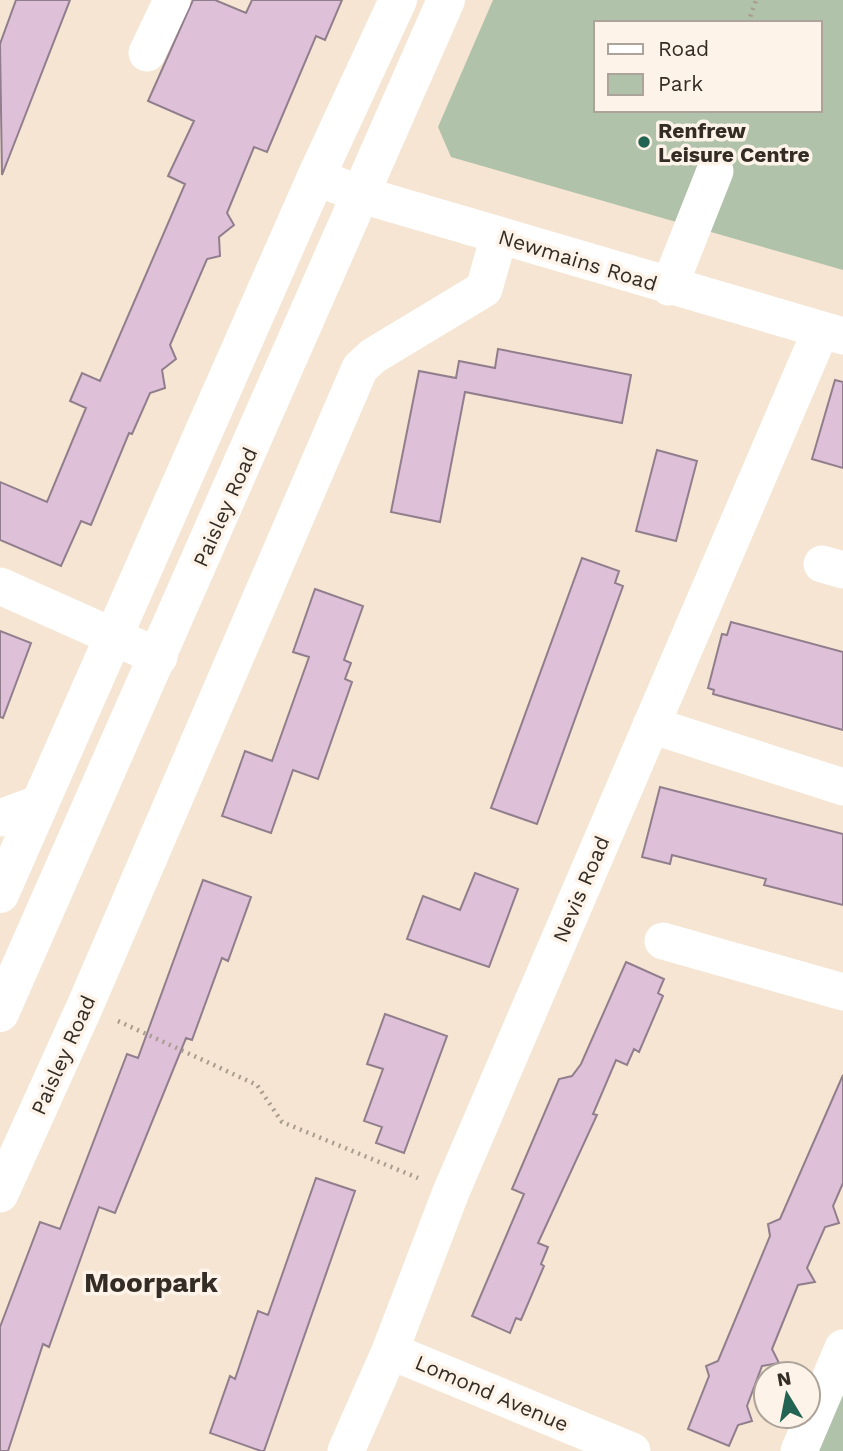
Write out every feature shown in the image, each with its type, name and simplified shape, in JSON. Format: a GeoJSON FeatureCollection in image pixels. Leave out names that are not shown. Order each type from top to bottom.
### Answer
{"type":"FeatureCollection","features":[{"type":"Feature","properties":{"kind":"main road"},"geometry":{"type":"LineString","coordinates":[[0,894],[316,177],[398,0]]}},
{"type":"Feature","properties":{"kind":"main road","name":"Paisley Road"},"geometry":{"type":"LineString","coordinates":[[0,1013],[446,0]]}},
{"type":"Feature","properties":{"kind":"street"},"geometry":{"type":"LineString","coordinates":[[147,53],[172,0]]}},
{"type":"Feature","properties":{"kind":"street"},"geometry":{"type":"LineString","coordinates":[[669,287],[715,172]]}},
{"type":"Feature","properties":{"kind":"street","name":"Newmains Road"},"geometry":{"type":"LineString","coordinates":[[316,177],[362,195],[832,333]]}},
{"type":"Feature","properties":{"kind":"street","name":"Paisley Road"},"geometry":{"type":"LineString","coordinates":[[0,1194],[85,1006],[360,368],[373,356],[484,289],[499,236]]}},
{"type":"Feature","properties":{"kind":"street","name":"Nevis Road"},"geometry":{"type":"LineString","coordinates":[[346,1451],[390,1351],[451,1192],[651,725],[832,333]]}},
{"type":"Feature","properties":{"kind":"street"},"geometry":{"type":"LineString","coordinates":[[0,586],[159,657]]}},
{"type":"Feature","properties":{"kind":"street"},"geometry":{"type":"LineString","coordinates":[[651,725],[843,787]]}},
{"type":"Feature","properties":{"kind":"street"},"geometry":{"type":"LineString","coordinates":[[0,818],[40,803]]}},
{"type":"Feature","properties":{"kind":"street"},"geometry":{"type":"LineString","coordinates":[[663,941],[843,992]]}},
{"type":"Feature","properties":{"kind":"street"},"geometry":{"type":"LineString","coordinates":[[799,1451],[843,1348]]}},
{"type":"Feature","properties":{"kind":"street","name":"Lomond Avenue"},"geometry":{"type":"LineString","coordinates":[[390,1351],[632,1451]]}},
{"type":"Feature","properties":{"kind":"path"},"geometry":{"type":"LineString","coordinates":[[749,21],[756,0]]}},
{"type":"Feature","properties":{"kind":"path"},"geometry":{"type":"LineString","coordinates":[[85,1006],[257,1085],[282,1122],[451,1192]]}},
{"type":"Feature","properties":{"kind":"green space","name":"Renfrew Leisure Centre"},"geometry":{"type":"Polygon","coordinates":[[[493,0],[843,0],[843,270],[451,157],[438,127],[493,0]]]}},
{"type":"Feature","properties":{"kind":"green space"},"geometry":{"type":"Polygon","coordinates":[[[843,1380],[843,1451],[811,1451],[843,1380]]]}},
{"type":"Feature","properties":{"kind":"building"},"geometry":{"type":"Polygon","coordinates":[[[16,0],[70,0],[2,175],[0,44],[16,0]]]}},
{"type":"Feature","properties":{"kind":"building"},"geometry":{"type":"Polygon","coordinates":[[[193,0],[215,0],[246,13],[252,0],[342,0],[325,40],[316,36],[267,152],[254,147],[227,213],[234,225],[219,237],[220,256],[207,259],[170,345],[176,359],[162,370],[165,388],[150,393],[132,434],[129,433],[91,525],[81,521],[61,566],[0,540],[0,482],[47,502],[86,408],[70,401],[82,373],[100,381],[185,184],[168,176],[194,121],[148,101],[193,0]]]}},
{"type":"Feature","properties":{"kind":"building"},"geometry":{"type":"Polygon","coordinates":[[[498,349],[631,375],[622,423],[465,392],[440,522],[391,512],[419,371],[456,378],[459,361],[495,368],[498,349]]]}},
{"type":"Feature","properties":{"kind":"building"},"geometry":{"type":"Polygon","coordinates":[[[835,380],[843,382],[843,468],[812,459],[835,380]]]}},
{"type":"Feature","properties":{"kind":"building"},"geometry":{"type":"Polygon","coordinates":[[[657,450],[697,461],[676,541],[636,531],[657,450]]]}},
{"type":"Feature","properties":{"kind":"building"},"geometry":{"type":"Polygon","coordinates":[[[582,558],[619,571],[615,583],[623,586],[537,824],[491,808],[582,558]]]}},
{"type":"Feature","properties":{"kind":"building"},"geometry":{"type":"Polygon","coordinates":[[[315,589],[363,606],[344,660],[351,663],[345,679],[352,682],[318,779],[293,770],[271,833],[222,816],[245,751],[272,761],[309,657],[293,652],[315,589]]]}},
{"type":"Feature","properties":{"kind":"building"},"geometry":{"type":"Polygon","coordinates":[[[731,622],[843,652],[843,730],[713,694],[714,690],[708,688],[722,634],[727,635],[731,622]]]}},
{"type":"Feature","properties":{"kind":"building"},"geometry":{"type":"Polygon","coordinates":[[[0,631],[31,643],[3,718],[0,717],[0,631]]]}},
{"type":"Feature","properties":{"kind":"building"},"geometry":{"type":"Polygon","coordinates":[[[660,787],[843,834],[843,905],[764,885],[766,879],[672,855],[670,864],[642,857],[660,787]]]}},
{"type":"Feature","properties":{"kind":"building"},"geometry":{"type":"Polygon","coordinates":[[[475,873],[518,889],[489,967],[407,939],[423,896],[460,910],[475,873]]]}},
{"type":"Feature","properties":{"kind":"building"},"geometry":{"type":"Polygon","coordinates":[[[203,880],[251,897],[228,961],[222,958],[192,1040],[186,1038],[115,1213],[99,1207],[49,1347],[43,1344],[8,1451],[0,1451],[0,1327],[40,1222],[60,1229],[127,1054],[138,1058],[203,880]]]}},
{"type":"Feature","properties":{"kind":"building"},"geometry":{"type":"Polygon","coordinates":[[[626,962],[664,979],[658,993],[663,996],[639,1052],[634,1049],[627,1065],[616,1060],[593,1114],[597,1115],[538,1243],[548,1247],[541,1264],[544,1266],[521,1320],[516,1318],[510,1333],[472,1316],[524,1194],[512,1189],[559,1079],[572,1076],[581,1064],[626,962]]]}},
{"type":"Feature","properties":{"kind":"building"},"geometry":{"type":"Polygon","coordinates":[[[385,1014],[447,1036],[404,1153],[376,1143],[382,1127],[364,1121],[383,1069],[367,1064],[385,1014]]]}},
{"type":"Feature","properties":{"kind":"building"},"geometry":{"type":"Polygon","coordinates":[[[843,1075],[843,1183],[833,1206],[839,1223],[825,1227],[807,1268],[815,1282],[798,1285],[772,1349],[778,1360],[752,1360],[752,1393],[747,1406],[752,1421],[738,1425],[729,1446],[688,1429],[709,1376],[706,1366],[718,1361],[770,1236],[768,1224],[780,1219],[843,1075]]]}},
{"type":"Feature","properties":{"kind":"building"},"geometry":{"type":"Polygon","coordinates":[[[316,1178],[355,1191],[264,1451],[261,1451],[210,1433],[230,1376],[235,1379],[258,1311],[268,1315],[316,1178]]]}},
{"type":"Feature","properties":{"kind":"place","name":"Renfrew Leisure Centre"},"geometry":{"type":"Point","coordinates":[644,142]}},
{"type":"Feature","properties":{"kind":"district","name":"Moorpark"},"geometry":{"type":"Point","coordinates":[151,1282]}}]}
